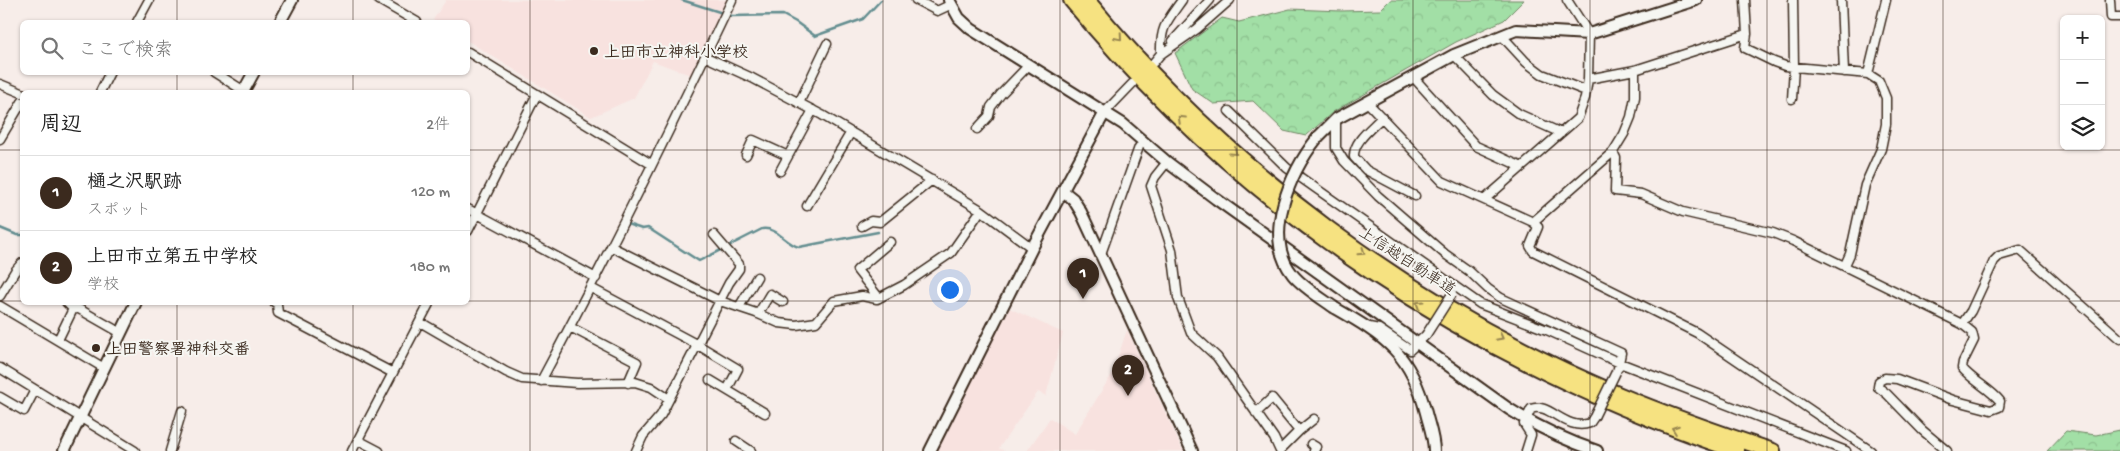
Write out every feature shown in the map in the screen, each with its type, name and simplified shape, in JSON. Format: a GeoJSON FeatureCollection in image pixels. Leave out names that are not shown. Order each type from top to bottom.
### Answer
{"type":"FeatureCollection","features":[{"type":"Feature","properties":{"kind":"highway","name":"上信越自動車道"},"geometry":{"type":"LineString","coordinates":[[1071,0],[1125,62],[1198,135],[1277,204],[1357,263],[1437,315],[1524,363],[1615,405],[1737,451]]}},
{"type":"Feature","properties":{"kind":"highway","name":"上信越自動車道"},"geometry":{"type":"LineString","coordinates":[[1087,0],[1132,52],[1167,88],[1246,162],[1324,224],[1403,280],[1488,330],[1584,378],[1671,415],[1773,451]]}},
{"type":"Feature","properties":{"kind":"street"},"geometry":{"type":"LineString","coordinates":[[138,20],[149,0]]}},
{"type":"Feature","properties":{"kind":"street"},"geometry":{"type":"LineString","coordinates":[[281,20],[292,0]]}},
{"type":"Feature","properties":{"kind":"street"},"geometry":{"type":"LineString","coordinates":[[379,0],[414,20]]}},
{"type":"Feature","properties":{"kind":"street"},"geometry":{"type":"LineString","coordinates":[[541,381],[591,288],[651,164],[706,58],[732,0]]}},
{"type":"Feature","properties":{"kind":"street"},"geometry":{"type":"LineString","coordinates":[[916,0],[937,11],[950,3],[959,18],[971,29],[1123,124],[1167,162],[1418,345],[1525,419],[1597,451]]}},
{"type":"Feature","properties":{"kind":"street"},"geometry":{"type":"LineString","coordinates":[[1161,54],[1160,36],[1163,27],[1182,0]]}},
{"type":"Feature","properties":{"kind":"street"},"geometry":{"type":"LineString","coordinates":[[1154,62],[1210,0]]}},
{"type":"Feature","properties":{"kind":"street"},"geometry":{"type":"LineString","coordinates":[[1161,54],[1197,29],[1230,0]]}},
{"type":"Feature","properties":{"kind":"street"},"geometry":{"type":"LineString","coordinates":[[1484,200],[1578,118],[1588,78],[1589,34],[1567,0]]}},
{"type":"Feature","properties":{"kind":"street"},"geometry":{"type":"LineString","coordinates":[[1434,451],[1420,391],[1409,366],[1394,348],[1367,326],[1335,308],[1310,290],[1294,275],[1279,250],[1278,228],[1281,212],[1300,164],[1318,137],[1336,119],[1454,55],[1516,30],[1589,34],[1696,0]]}},
{"type":"Feature","properties":{"kind":"street"},"geometry":{"type":"LineString","coordinates":[[1746,0],[1747,34],[1745,48],[1774,62],[1794,67],[1868,74],[1879,81],[1886,98],[1886,124],[1881,149],[1865,185],[1850,254],[1845,265]]}},
{"type":"Feature","properties":{"kind":"street"},"geometry":{"type":"LineString","coordinates":[[1792,99],[1794,67],[1793,0]]}},
{"type":"Feature","properties":{"kind":"street"},"geometry":{"type":"LineString","coordinates":[[1841,0],[1844,72]]}},
{"type":"Feature","properties":{"kind":"street"},"geometry":{"type":"LineString","coordinates":[[1868,74],[1886,0]]}},
{"type":"Feature","properties":{"kind":"street"},"geometry":{"type":"LineString","coordinates":[[2110,0],[2111,17],[2120,17]]}},
{"type":"Feature","properties":{"kind":"street"},"geometry":{"type":"LineString","coordinates":[[1588,78],[1635,70],[1747,34]]}},
{"type":"Feature","properties":{"kind":"street"},"geometry":{"type":"LineString","coordinates":[[1502,36],[1526,62],[1542,74],[1586,91]]}},
{"type":"Feature","properties":{"kind":"street"},"geometry":{"type":"LineString","coordinates":[[799,103],[827,44]]}},
{"type":"Feature","properties":{"kind":"street"},"geometry":{"type":"LineString","coordinates":[[470,53],[536,96],[651,164]]}},
{"type":"Feature","properties":{"kind":"street"},"geometry":{"type":"LineString","coordinates":[[1454,55],[1492,95],[1519,114],[1561,133]]}},
{"type":"Feature","properties":{"kind":"street"},"geometry":{"type":"LineString","coordinates":[[706,58],[813,110],[851,132],[981,210],[1032,248]]}},
{"type":"Feature","properties":{"kind":"street"},"geometry":{"type":"LineString","coordinates":[[976,129],[989,116],[992,107],[1002,94],[1028,66]]}},
{"type":"Feature","properties":{"kind":"street"},"geometry":{"type":"LineString","coordinates":[[1533,222],[1613,152],[1624,134],[1631,117],[1635,97],[1635,70]]}},
{"type":"Feature","properties":{"kind":"street"},"geometry":{"type":"LineString","coordinates":[[101,90],[108,75]]}},
{"type":"Feature","properties":{"kind":"street"},"geometry":{"type":"LineString","coordinates":[[218,75],[240,90]]}},
{"type":"Feature","properties":{"kind":"street"},"geometry":{"type":"LineString","coordinates":[[244,90],[252,75]]}},
{"type":"Feature","properties":{"kind":"street"},"geometry":{"type":"LineString","coordinates":[[1414,78],[1476,146],[1522,167]]}},
{"type":"Feature","properties":{"kind":"street"},"geometry":{"type":"LineString","coordinates":[[0,84],[20,93]]}},
{"type":"Feature","properties":{"kind":"street"},"geometry":{"type":"LineString","coordinates":[[930,451],[1032,248],[1105,112],[1132,84]]}},
{"type":"Feature","properties":{"kind":"street"},"geometry":{"type":"LineString","coordinates":[[470,227],[536,96]]}},
{"type":"Feature","properties":{"kind":"street"},"geometry":{"type":"LineString","coordinates":[[1368,103],[1442,181],[1533,222],[1538,227],[1530,246],[1533,252],[1697,333],[1871,451]]}},
{"type":"Feature","properties":{"kind":"street"},"geometry":{"type":"LineString","coordinates":[[0,139],[20,105]]}},
{"type":"Feature","properties":{"kind":"street"},"geometry":{"type":"LineString","coordinates":[[780,172],[813,110]]}},
{"type":"Feature","properties":{"kind":"street"},"geometry":{"type":"LineString","coordinates":[[1229,111],[1287,168],[1454,291],[1480,304],[1547,330],[1620,364],[1846,451]]}},
{"type":"Feature","properties":{"kind":"street"},"geometry":{"type":"LineString","coordinates":[[1382,117],[1363,137],[1354,150],[1354,157],[1366,170],[1414,196]]}},
{"type":"Feature","properties":{"kind":"street"},"geometry":{"type":"LineString","coordinates":[[1336,119],[1336,148],[1344,161],[1378,196],[1445,254],[1501,298],[1621,353],[1620,364],[1590,423],[1576,426],[1536,407],[1531,409],[1524,424],[1531,435],[1526,451]]}},
{"type":"Feature","properties":{"kind":"street"},"geometry":{"type":"LineString","coordinates":[[807,206],[851,132]]}},
{"type":"Feature","properties":{"kind":"street"},"geometry":{"type":"LineString","coordinates":[[746,155],[753,140],[788,156]]}},
{"type":"Feature","properties":{"kind":"street"},"geometry":{"type":"LineString","coordinates":[[1101,254],[1139,148]]}},
{"type":"Feature","properties":{"kind":"street"},"geometry":{"type":"LineString","coordinates":[[1613,152],[1616,158],[1615,191],[1641,194],[1683,212],[1773,233],[1845,265],[1962,324],[1972,332],[1974,340],[1962,368],[1966,374],[1992,392],[2000,401],[1999,407],[1991,410],[1953,400],[1897,379],[1885,378],[1879,381],[1878,387],[1946,451]]}},
{"type":"Feature","properties":{"kind":"street"},"geometry":{"type":"LineString","coordinates":[[1167,162],[1155,177],[1151,186],[1172,250],[1178,298],[1191,333],[1217,357],[1280,450],[1314,419]]}},
{"type":"Feature","properties":{"kind":"street"},"geometry":{"type":"LineString","coordinates":[[862,226],[871,221],[880,222],[932,180]]}},
{"type":"Feature","properties":{"kind":"street"},"geometry":{"type":"LineString","coordinates":[[1063,191],[1073,199],[1081,212],[1192,451]]}},
{"type":"Feature","properties":{"kind":"street"},"geometry":{"type":"LineString","coordinates":[[470,210],[596,278]]}},
{"type":"Feature","properties":{"kind":"street"},"geometry":{"type":"LineString","coordinates":[[612,246],[720,301],[779,323],[796,325],[816,322],[834,302],[862,296],[879,298],[904,285],[951,252],[981,210]]}},
{"type":"Feature","properties":{"kind":"street"},"geometry":{"type":"LineString","coordinates":[[636,451],[643,436],[660,415],[729,283],[739,270],[739,264],[714,235]]}},
{"type":"Feature","properties":{"kind":"street"},"geometry":{"type":"LineString","coordinates":[[879,298],[857,270],[890,242]]}},
{"type":"Feature","properties":{"kind":"street"},"geometry":{"type":"LineString","coordinates":[[1962,324],[1971,310],[1994,261],[1999,256],[2020,250],[2120,338]]}},
{"type":"Feature","properties":{"kind":"street"},"geometry":{"type":"LineString","coordinates":[[0,296],[20,265]]}},
{"type":"Feature","properties":{"kind":"street"},"geometry":{"type":"LineString","coordinates":[[739,307],[757,278]]}},
{"type":"Feature","properties":{"kind":"street"},"geometry":{"type":"LineString","coordinates":[[591,288],[698,345],[738,369],[727,390]]}},
{"type":"Feature","properties":{"kind":"street"},"geometry":{"type":"LineString","coordinates":[[1367,326],[1379,330],[1410,350],[1418,345],[1426,335],[1454,291]]}},
{"type":"Feature","properties":{"kind":"street"},"geometry":{"type":"LineString","coordinates":[[758,314],[770,294],[783,302]]}},
{"type":"Feature","properties":{"kind":"street"},"geometry":{"type":"LineString","coordinates":[[69,305],[73,309]]}},
{"type":"Feature","properties":{"kind":"street"},"geometry":{"type":"LineString","coordinates":[[64,451],[135,305]]}},
{"type":"Feature","properties":{"kind":"street"},"geometry":{"type":"LineString","coordinates":[[277,305],[278,313],[393,373]]}},
{"type":"Feature","properties":{"kind":"street"},"geometry":{"type":"LineString","coordinates":[[352,451],[428,305]]}},
{"type":"Feature","properties":{"kind":"street"},"geometry":{"type":"LineString","coordinates":[[0,306],[104,368]]}},
{"type":"Feature","properties":{"kind":"street"},"geometry":{"type":"LineString","coordinates":[[73,309],[79,308],[121,333]]}},
{"type":"Feature","properties":{"kind":"street"},"geometry":{"type":"LineString","coordinates":[[58,340],[73,309]]}},
{"type":"Feature","properties":{"kind":"street"},"geometry":{"type":"LineString","coordinates":[[420,322],[506,372],[522,379],[577,383],[628,382],[644,385],[669,399]]}},
{"type":"Feature","properties":{"kind":"street"},"geometry":{"type":"LineString","coordinates":[[570,326],[637,362],[628,382]]}},
{"type":"Feature","properties":{"kind":"street"},"geometry":{"type":"LineString","coordinates":[[0,368],[135,451]]}},
{"type":"Feature","properties":{"kind":"street"},"geometry":{"type":"LineString","coordinates":[[710,380],[765,413]]}},
{"type":"Feature","properties":{"kind":"street"},"geometry":{"type":"LineString","coordinates":[[0,397],[24,411],[36,390]]}},
{"type":"Feature","properties":{"kind":"street"},"geometry":{"type":"LineString","coordinates":[[1256,413],[1272,398],[1299,431]]}},
{"type":"Feature","properties":{"kind":"street"},"geometry":{"type":"LineString","coordinates":[[170,451],[182,411]]}},
{"type":"Feature","properties":{"kind":"street"},"geometry":{"type":"LineString","coordinates":[[358,440],[379,451]]}},
{"type":"Feature","properties":{"kind":"street"},"geometry":{"type":"LineString","coordinates":[[736,441],[751,451]]}},
{"type":"Feature","properties":{"kind":"shaded area","name":"上田市立神科小学校"},"geometry":{"type":"Polygon","coordinates":[[[446,0],[729,0],[693,76],[653,61],[634,98],[591,117],[470,42],[470,20],[433,20],[446,0]]]}},
{"type":"Feature","properties":{"kind":"shaded area"},"geometry":{"type":"Polygon","coordinates":[[[1007,307],[1063,333],[1046,396],[1038,392],[999,448],[1004,451],[935,451],[1007,307]]]}},
{"type":"Feature","properties":{"kind":"shaded area"},"geometry":{"type":"Polygon","coordinates":[[[1127,330],[1183,451],[1027,451],[1050,418],[1075,434],[1112,374],[1127,330]]]}},
{"type":"Feature","properties":{"kind":"green space"},"geometry":{"type":"Polygon","coordinates":[[[1390,0],[1524,0],[1504,20],[1456,42],[1333,112],[1306,136],[1284,131],[1253,101],[1214,104],[1192,89],[1175,53],[1222,18],[1239,22],[1290,9],[1380,10],[1390,0]]]}},
{"type":"Feature","properties":{"kind":"green space"},"geometry":{"type":"Polygon","coordinates":[[[2120,430],[2120,451],[2047,451],[2066,431],[2096,435],[2120,430]]]}},
{"type":"Feature","properties":{"kind":"waterway"},"geometry":{"type":"LineString","coordinates":[[682,0],[732,16],[783,15],[815,36],[863,19],[881,0]]}},
{"type":"Feature","properties":{"kind":"waterway"},"geometry":{"type":"LineString","coordinates":[[627,224],[642,229],[648,228],[699,261],[762,229],[772,230],[799,247],[878,232]]}},
{"type":"Feature","properties":{"kind":"waterway"},"geometry":{"type":"LineString","coordinates":[[0,228],[20,235]]}},
{"type":"Feature","properties":{"kind":"waterway"},"geometry":{"type":"LineString","coordinates":[[556,252],[595,271]]}},
{"type":"Feature","properties":{"kind":"place","name":"上田市立神科小学校"},"geometry":{"type":"Point","coordinates":[594,51]}},
{"type":"Feature","properties":{"kind":"place","name":"樋之沢駅跡"},"geometry":{"type":"Point","coordinates":[1083,299]}},
{"type":"Feature","properties":{"kind":"place","name":"上田警察署神科交番"},"geometry":{"type":"Point","coordinates":[96,348]}},
{"type":"Feature","properties":{"kind":"place","name":"上田市立第五中学校"},"geometry":{"type":"Point","coordinates":[1128,396]}}]}
